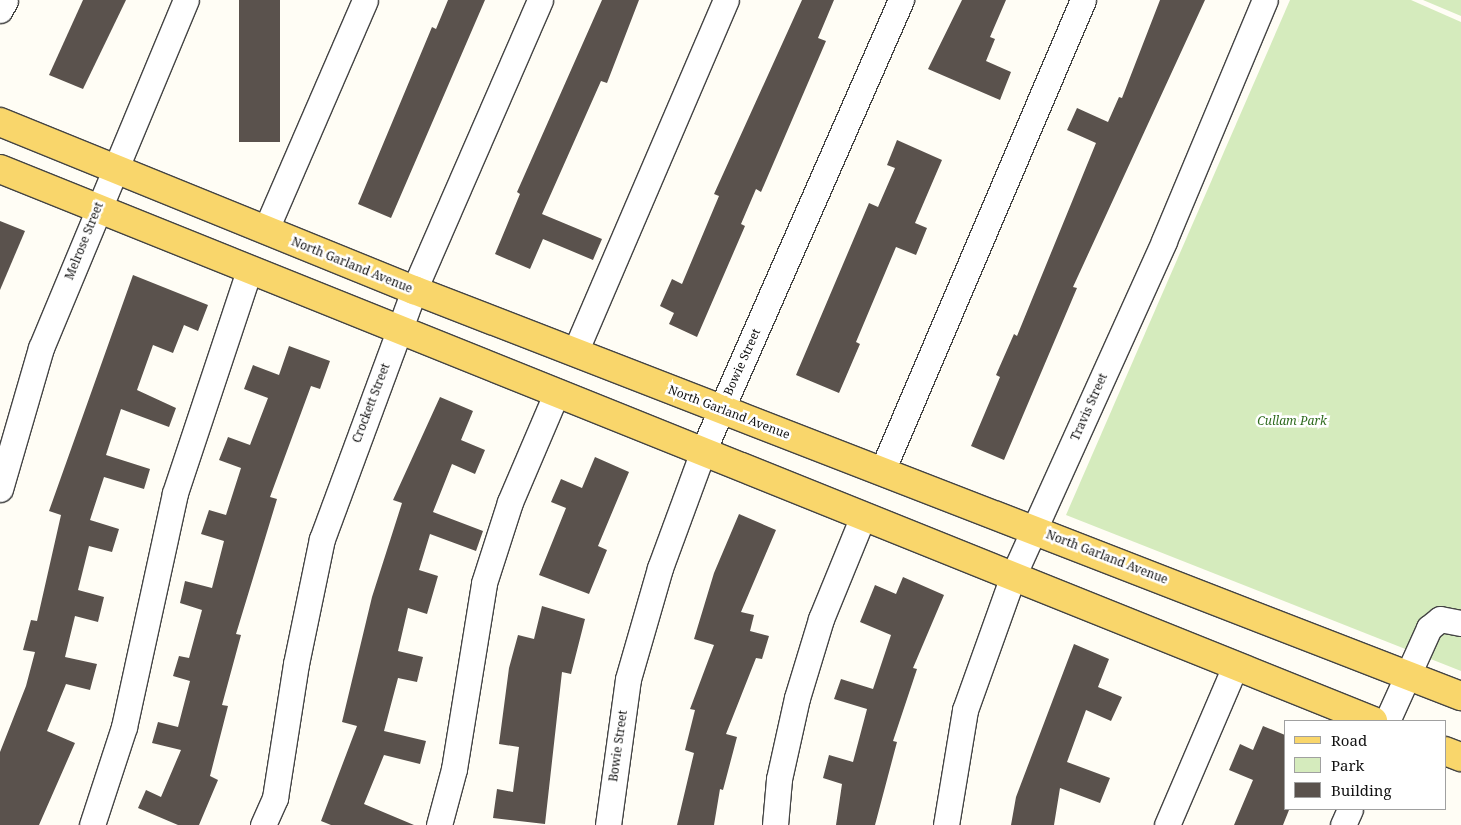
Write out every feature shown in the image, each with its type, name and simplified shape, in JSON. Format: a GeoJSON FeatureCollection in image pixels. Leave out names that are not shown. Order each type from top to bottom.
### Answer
{"type":"FeatureCollection","features":[{"type":"Feature","properties":{"kind":"main road","name":"North Garland Avenue"},"geometry":{"type":"LineString","coordinates":[[0,122],[414,290],[1034,528],[1461,696]]}},
{"type":"Feature","properties":{"kind":"main road"},"geometry":{"type":"LineString","coordinates":[[0,169],[97,207],[398,332],[704,451],[1370,720]]}},
{"type":"Feature","properties":{"kind":"main road"},"geometry":{"type":"LineString","coordinates":[[1446,751],[1461,757]]}},
{"type":"Feature","properties":{"kind":"street"},"geometry":{"type":"LineString","coordinates":[[0,10],[5,0]]}},
{"type":"Feature","properties":{"kind":"street","name":"Melrose Street"},"geometry":{"type":"LineString","coordinates":[[0,489],[42,348],[97,207],[186,0]]}},
{"type":"Feature","properties":{"kind":"street"},"geometry":{"type":"LineString","coordinates":[[266,229],[365,0]]}},
{"type":"Feature","properties":{"kind":"street","name":"Crockett Street"},"geometry":{"type":"LineString","coordinates":[[263,825],[275,798],[296,664],[322,539],[414,290],[540,0]]}},
{"type":"Feature","properties":{"kind":"street"},"geometry":{"type":"LineString","coordinates":[[574,352],[726,0]]}},
{"type":"Feature","properties":{"kind":"street","name":"Bowie Street"},"geometry":{"type":"LineString","coordinates":[[608,825],[628,680],[660,568],[704,451],[900,0]]}},
{"type":"Feature","properties":{"kind":"street"},"geometry":{"type":"LineString","coordinates":[[882,471],[1084,0]]}},
{"type":"Feature","properties":{"kind":"street","name":"Travis Street"},"geometry":{"type":"LineString","coordinates":[[946,825],[965,710],[1013,576],[1164,241],[1265,0]]}},
{"type":"Feature","properties":{"kind":"street"},"geometry":{"type":"LineString","coordinates":[[92,825],[124,727],[175,493],[249,270]]}},
{"type":"Feature","properties":{"kind":"street"},"geometry":{"type":"LineString","coordinates":[[439,825],[454,769],[484,583],[510,502],[556,394]]}},
{"type":"Feature","properties":{"kind":"street"},"geometry":{"type":"LineString","coordinates":[[775,825],[779,779],[797,698],[821,618],[863,516]]}},
{"type":"Feature","properties":{"kind":"street"},"geometry":{"type":"LineString","coordinates":[[1387,720],[1429,628],[1440,619],[1461,623]]}},
{"type":"Feature","properties":{"kind":"street"},"geometry":{"type":"LineString","coordinates":[[1167,825],[1235,666]]}},
{"type":"Feature","properties":{"kind":"street"},"geometry":{"type":"LineString","coordinates":[[1343,825],[1350,810]]}},
{"type":"Feature","properties":{"kind":"green space","name":"Cullam Park"},"geometry":{"type":"Polygon","coordinates":[[[1290,0],[1411,0],[1461,22],[1461,671],[1066,515],[1290,0]]]}},
{"type":"Feature","properties":{"kind":"green space"},"geometry":{"type":"Polygon","coordinates":[[[1423,0],[1461,0],[1461,16],[1423,0]]]}},
{"type":"Feature","properties":{"kind":"building"},"geometry":{"type":"Polygon","coordinates":[[[83,0],[126,0],[83,89],[49,75],[83,0]]]}},
{"type":"Feature","properties":{"kind":"building"},"geometry":{"type":"Polygon","coordinates":[[[239,0],[280,0],[280,142],[239,142],[239,0]]]}},
{"type":"Feature","properties":{"kind":"building"},"geometry":{"type":"Polygon","coordinates":[[[448,0],[485,0],[391,218],[358,204],[432,27],[436,29],[448,0]]]}},
{"type":"Feature","properties":{"kind":"building"},"geometry":{"type":"Polygon","coordinates":[[[602,0],[639,0],[607,83],[601,81],[542,214],[602,239],[593,260],[543,239],[530,269],[495,254],[520,194],[517,192],[602,0]]]}},
{"type":"Feature","properties":{"kind":"building"},"geometry":{"type":"Polygon","coordinates":[[[802,0],[834,0],[818,38],[826,41],[761,192],[756,189],[741,224],[745,226],[697,337],[669,324],[674,313],[660,306],[672,279],[682,284],[719,196],[714,194],[802,0]]]}},
{"type":"Feature","properties":{"kind":"building"},"geometry":{"type":"Polygon","coordinates":[[[962,0],[1006,0],[990,37],[995,39],[986,61],[1011,72],[1000,100],[928,69],[962,0]]]}},
{"type":"Feature","properties":{"kind":"building"},"geometry":{"type":"Polygon","coordinates":[[[1160,0],[1205,0],[1073,287],[1077,288],[1004,460],[971,446],[1000,377],[996,375],[1014,334],[1017,336],[1096,143],[1067,130],[1077,108],[1108,122],[1119,97],[1122,98],[1160,0]]]}},
{"type":"Feature","properties":{"kind":"building"},"geometry":{"type":"Polygon","coordinates":[[[897,140],[942,160],[915,223],[927,228],[916,255],[896,247],[856,342],[860,344],[839,393],[796,375],[869,203],[878,207],[895,168],[887,165],[897,140]]]}},
{"type":"Feature","properties":{"kind":"building"},"geometry":{"type":"Polygon","coordinates":[[[0,221],[25,231],[0,290],[0,221]]]}},
{"type":"Feature","properties":{"kind":"building"},"geometry":{"type":"Polygon","coordinates":[[[133,275],[208,305],[198,331],[184,325],[173,353],[153,345],[137,390],[176,408],[169,427],[121,409],[106,455],[150,469],[144,489],[104,477],[90,520],[119,529],[112,552],[89,546],[78,590],[104,597],[98,622],[75,616],[65,657],[97,664],[90,690],[66,684],[47,731],[75,743],[39,825],[0,825],[0,752],[26,686],[35,652],[23,650],[31,620],[37,621],[61,515],[49,511],[133,275]]]}},
{"type":"Feature","properties":{"kind":"building"},"geometry":{"type":"Polygon","coordinates":[[[289,346],[330,361],[320,389],[311,386],[270,497],[277,499],[236,634],[241,635],[222,705],[228,706],[210,776],[218,780],[199,825],[178,825],[138,808],[146,790],[161,797],[181,750],[152,743],[158,722],[178,727],[190,681],[173,676],[179,656],[189,658],[202,610],[180,603],[185,581],[212,588],[224,541],[201,534],[209,510],[226,515],[241,468],[219,460],[228,437],[250,445],[268,398],[244,389],[253,365],[279,375],[289,346]]]}},
{"type":"Feature","properties":{"kind":"building"},"geometry":{"type":"Polygon","coordinates":[[[440,397],[473,411],[461,440],[485,450],[475,474],[452,464],[433,512],[483,531],[476,551],[430,534],[419,570],[438,576],[427,614],[408,608],[398,651],[423,657],[417,682],[398,678],[384,731],[426,741],[420,764],[384,755],[364,804],[414,825],[331,825],[321,821],[357,726],[342,722],[372,597],[402,503],[393,500],[440,397]]]}},
{"type":"Feature","properties":{"kind":"building"},"geometry":{"type":"Polygon","coordinates":[[[595,457],[629,472],[598,546],[607,550],[589,594],[539,575],[566,508],[551,502],[561,479],[582,488],[595,457]]]}},
{"type":"Feature","properties":{"kind":"building"},"geometry":{"type":"Polygon","coordinates":[[[739,514],[776,530],[741,612],[754,615],[750,631],[769,636],[762,659],[756,658],[726,734],[737,737],[723,790],[720,789],[714,825],[677,825],[694,753],[685,750],[695,710],[690,709],[714,645],[694,639],[714,573],[739,514]]]}},
{"type":"Feature","properties":{"kind":"building"},"geometry":{"type":"Polygon","coordinates":[[[903,577],[944,595],[913,668],[917,669],[893,741],[897,742],[875,825],[836,825],[842,784],[823,778],[829,755],[853,762],[867,709],[834,699],[841,679],[873,689],[891,635],[860,622],[875,585],[896,594],[903,577]]]}},
{"type":"Feature","properties":{"kind":"building"},"geometry":{"type":"Polygon","coordinates":[[[542,606],[585,619],[571,674],[562,672],[545,824],[493,818],[497,789],[513,792],[519,747],[499,744],[509,668],[518,635],[534,639],[542,606]]]}},
{"type":"Feature","properties":{"kind":"building"},"geometry":{"type":"Polygon","coordinates":[[[1074,644],[1109,659],[1098,687],[1122,697],[1111,721],[1086,710],[1067,762],[1110,778],[1100,803],[1060,788],[1054,825],[1011,825],[1016,797],[1074,644]]]}},
{"type":"Feature","properties":{"kind":"building"},"geometry":{"type":"Polygon","coordinates":[[[1263,726],[1284,735],[1284,810],[1289,810],[1283,825],[1234,825],[1253,780],[1229,770],[1240,744],[1253,750],[1263,726]]]}}]}
